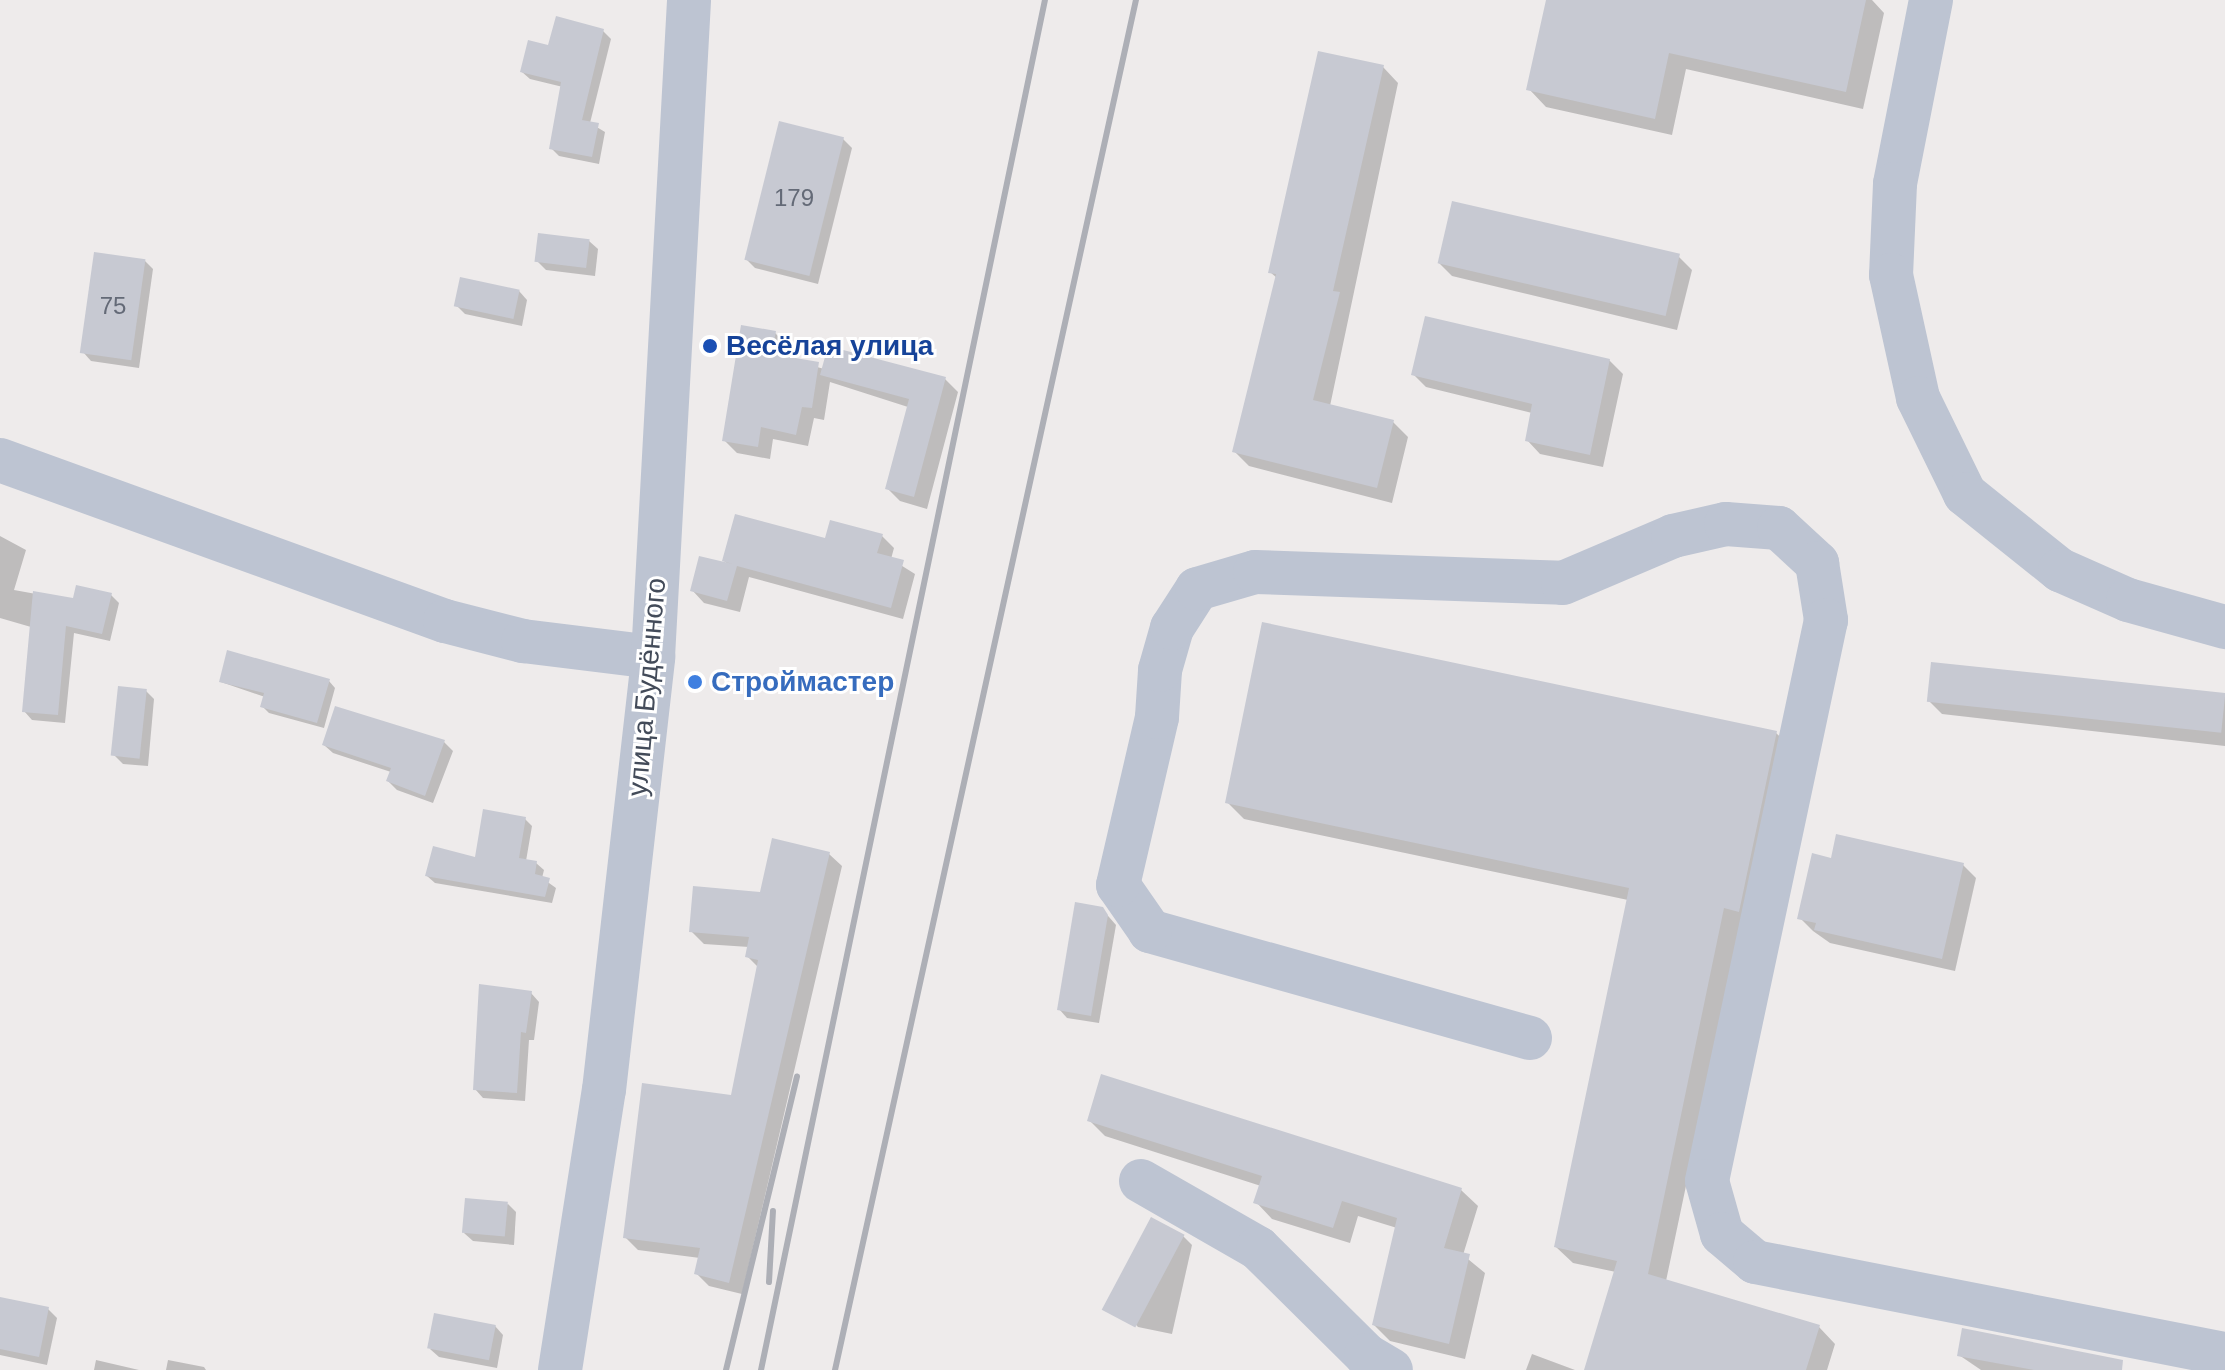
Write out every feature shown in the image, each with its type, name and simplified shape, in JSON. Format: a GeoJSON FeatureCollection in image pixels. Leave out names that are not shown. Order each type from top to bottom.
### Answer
{"type":"FeatureCollection","features":[{"type":"Feature","properties":{"kind":"street","name":"улица Будённого"},"geometry":{"type":"LineString","coordinates":[[560,1370],[604,1090],[653,657],[689,0]]}},
{"type":"Feature","properties":{"kind":"street"},"geometry":{"type":"LineString","coordinates":[[1931,0],[1895,184],[1891,275],[1918,398],[1965,494],[2060,570],[2128,600],[2225,627]]}},
{"type":"Feature","properties":{"kind":"street"},"geometry":{"type":"LineString","coordinates":[[0,460],[445,621],[523,641],[653,657]]}},
{"type":"Feature","properties":{"kind":"street"},"geometry":{"type":"LineString","coordinates":[[1530,1038],[1150,931],[1118,885],[1157,717],[1160,670],[1172,628],[1197,589],[1255,572],[1563,583],[1673,536],[1726,524],[1779,528],[1817,563],[1826,620],[1707,1181],[1722,1234],[1755,1262],[2225,1354]]}},
{"type":"Feature","properties":{"kind":"street"},"geometry":{"type":"LineString","coordinates":[[1141,1181],[1258,1248],[1372,1365]]}},
{"type":"Feature","properties":{"kind":"building"},"geometry":{"type":"Polygon","coordinates":[[[1546,0],[1866,0],[1846,92],[1669,53],[1655,119],[1526,90],[1546,0]]]}},
{"type":"Feature","properties":{"kind":"building"},"geometry":{"type":"Polygon","coordinates":[[[556,16],[604,29],[582,120],[599,123],[592,157],[549,149],[561,82],[520,72],[528,40],[548,45],[556,16]]]}},
{"type":"Feature","properties":{"kind":"building"},"geometry":{"type":"Polygon","coordinates":[[[1318,51],[1384,65],[1333,291],[1340,292],[1313,400],[1394,420],[1377,488],[1232,452],[1276,274],[1268,273],[1318,51]]]}},
{"type":"Feature","properties":{"kind":"building"},"geometry":{"type":"Polygon","coordinates":[[[779,121],[844,137],[809,276],[744,260],[779,121]]]}},
{"type":"Feature","properties":{"kind":"building"},"geometry":{"type":"Polygon","coordinates":[[[1452,201],[1680,254],[1666,316],[1438,263],[1452,201]]]}},
{"type":"Feature","properties":{"kind":"building"},"geometry":{"type":"Polygon","coordinates":[[[538,233],[590,239],[586,268],[534,262],[538,233]]]}},
{"type":"Feature","properties":{"kind":"building"},"geometry":{"type":"Polygon","coordinates":[[[94,252],[145,259],[131,360],[80,353],[94,252]]]}},
{"type":"Feature","properties":{"kind":"building"},"geometry":{"type":"Polygon","coordinates":[[[460,277],[520,290],[513,319],[454,306],[460,277]]]}},
{"type":"Feature","properties":{"kind":"building"},"geometry":{"type":"Polygon","coordinates":[[[1425,316],[1610,359],[1590,455],[1525,441],[1532,404],[1411,375],[1425,316]]]}},
{"type":"Feature","properties":{"kind":"building"},"geometry":{"type":"Polygon","coordinates":[[[741,325],[776,331],[772,354],[819,362],[812,408],[802,407],[796,435],[761,427],[758,447],[722,441],[741,325]]]}},
{"type":"Feature","properties":{"kind":"building"},"geometry":{"type":"Polygon","coordinates":[[[828,346],[946,377],[914,497],[885,489],[909,399],[820,375],[828,346]]]}},
{"type":"Feature","properties":{"kind":"building"},"geometry":{"type":"Polygon","coordinates":[[[735,514],[825,538],[830,520],[883,534],[877,553],[904,560],[891,608],[737,566],[727,601],[690,591],[699,556],[733,564],[722,561],[735,514]]]}},
{"type":"Feature","properties":{"kind":"building"},"geometry":{"type":"Polygon","coordinates":[[[76,585],[112,593],[102,634],[66,626],[58,715],[22,712],[33,591],[73,598],[76,585]]]}},
{"type":"Feature","properties":{"kind":"building"},"geometry":{"type":"Polygon","coordinates":[[[1262,622],[1777,731],[1739,912],[1724,908],[1648,1274],[1820,1325],[1806,1370],[1584,1370],[1617,1261],[1554,1247],[1629,888],[1225,803],[1262,622]]]}},
{"type":"Feature","properties":{"kind":"building"},"geometry":{"type":"Polygon","coordinates":[[[227,650],[330,679],[317,723],[260,707],[264,693],[219,682],[227,650]]]}},
{"type":"Feature","properties":{"kind":"building"},"geometry":{"type":"Polygon","coordinates":[[[1931,662],[2225,693],[2221,733],[1927,702],[1931,662]]]}},
{"type":"Feature","properties":{"kind":"building"},"geometry":{"type":"Polygon","coordinates":[[[118,686],[147,689],[140,759],[111,756],[118,686]]]}},
{"type":"Feature","properties":{"kind":"building"},"geometry":{"type":"Polygon","coordinates":[[[335,706],[445,740],[425,796],[386,781],[391,768],[322,745],[335,706]]]}},
{"type":"Feature","properties":{"kind":"building"},"geometry":{"type":"Polygon","coordinates":[[[483,809],[526,817],[519,858],[537,861],[535,874],[550,878],[545,897],[425,876],[433,846],[475,857],[483,809]]]}},
{"type":"Feature","properties":{"kind":"building"},"geometry":{"type":"Polygon","coordinates":[[[1836,834],[1964,863],[1942,959],[1814,930],[1816,923],[1797,919],[1812,853],[1831,858],[1836,834]]]}},
{"type":"Feature","properties":{"kind":"building"},"geometry":{"type":"Polygon","coordinates":[[[772,838],[830,852],[729,1283],[694,1274],[700,1248],[623,1238],[642,1083],[731,1095],[758,960],[745,957],[749,937],[689,932],[693,886],[760,892],[772,838]]]}},
{"type":"Feature","properties":{"kind":"building"},"geometry":{"type":"Polygon","coordinates":[[[1075,902],[1103,907],[1108,915],[1091,1016],[1057,1010],[1075,902]]]}},
{"type":"Feature","properties":{"kind":"building"},"geometry":{"type":"Polygon","coordinates":[[[479,984],[532,991],[526,1033],[521,1032],[517,1093],[473,1090],[479,984]]]}},
{"type":"Feature","properties":{"kind":"building"},"geometry":{"type":"Polygon","coordinates":[[[1101,1074],[1462,1188],[1444,1248],[1470,1254],[1449,1344],[1372,1325],[1397,1218],[1342,1201],[1333,1228],[1253,1203],[1262,1176],[1087,1121],[1101,1074]]]}},
{"type":"Feature","properties":{"kind":"building"},"geometry":{"type":"Polygon","coordinates":[[[465,1198],[508,1202],[505,1237],[462,1233],[465,1198]]]}},
{"type":"Feature","properties":{"kind":"building"},"geometry":{"type":"Polygon","coordinates":[[[1151,1217],[1185,1235],[1135,1328],[1102,1310],[1151,1217]]]}},
{"type":"Feature","properties":{"kind":"building"},"geometry":{"type":"Polygon","coordinates":[[[0,1297],[49,1307],[39,1357],[0,1349],[0,1297]]]}},
{"type":"Feature","properties":{"kind":"building"},"geometry":{"type":"Polygon","coordinates":[[[434,1313],[496,1325],[489,1360],[427,1348],[434,1313]]]}},
{"type":"Feature","properties":{"kind":"building"},"geometry":{"type":"Polygon","coordinates":[[[1962,1328],[2123,1360],[2122,1370],[2034,1370],[1957,1356],[1962,1328]]]}},
{"type":"Feature","properties":{"kind":"railway"},"geometry":{"type":"LineString","coordinates":[[761,1370],[1045,0]]}},
{"type":"Feature","properties":{"kind":"railway"},"geometry":{"type":"LineString","coordinates":[[835,1370],[1136,0]]}},
{"type":"Feature","properties":{"kind":"railway"},"geometry":{"type":"LineString","coordinates":[[726,1370],[797,1076]]}},
{"type":"Feature","properties":{"kind":"railway"},"geometry":{"type":"LineString","coordinates":[[769,1282],[773,1211]]}},
{"type":"Feature","properties":{"kind":"place","name":"Весёлая улица"},"geometry":{"type":"Point","coordinates":[710,346]}},
{"type":"Feature","properties":{"kind":"place","name":"Строймастер"},"geometry":{"type":"Point","coordinates":[695,682]}}]}
